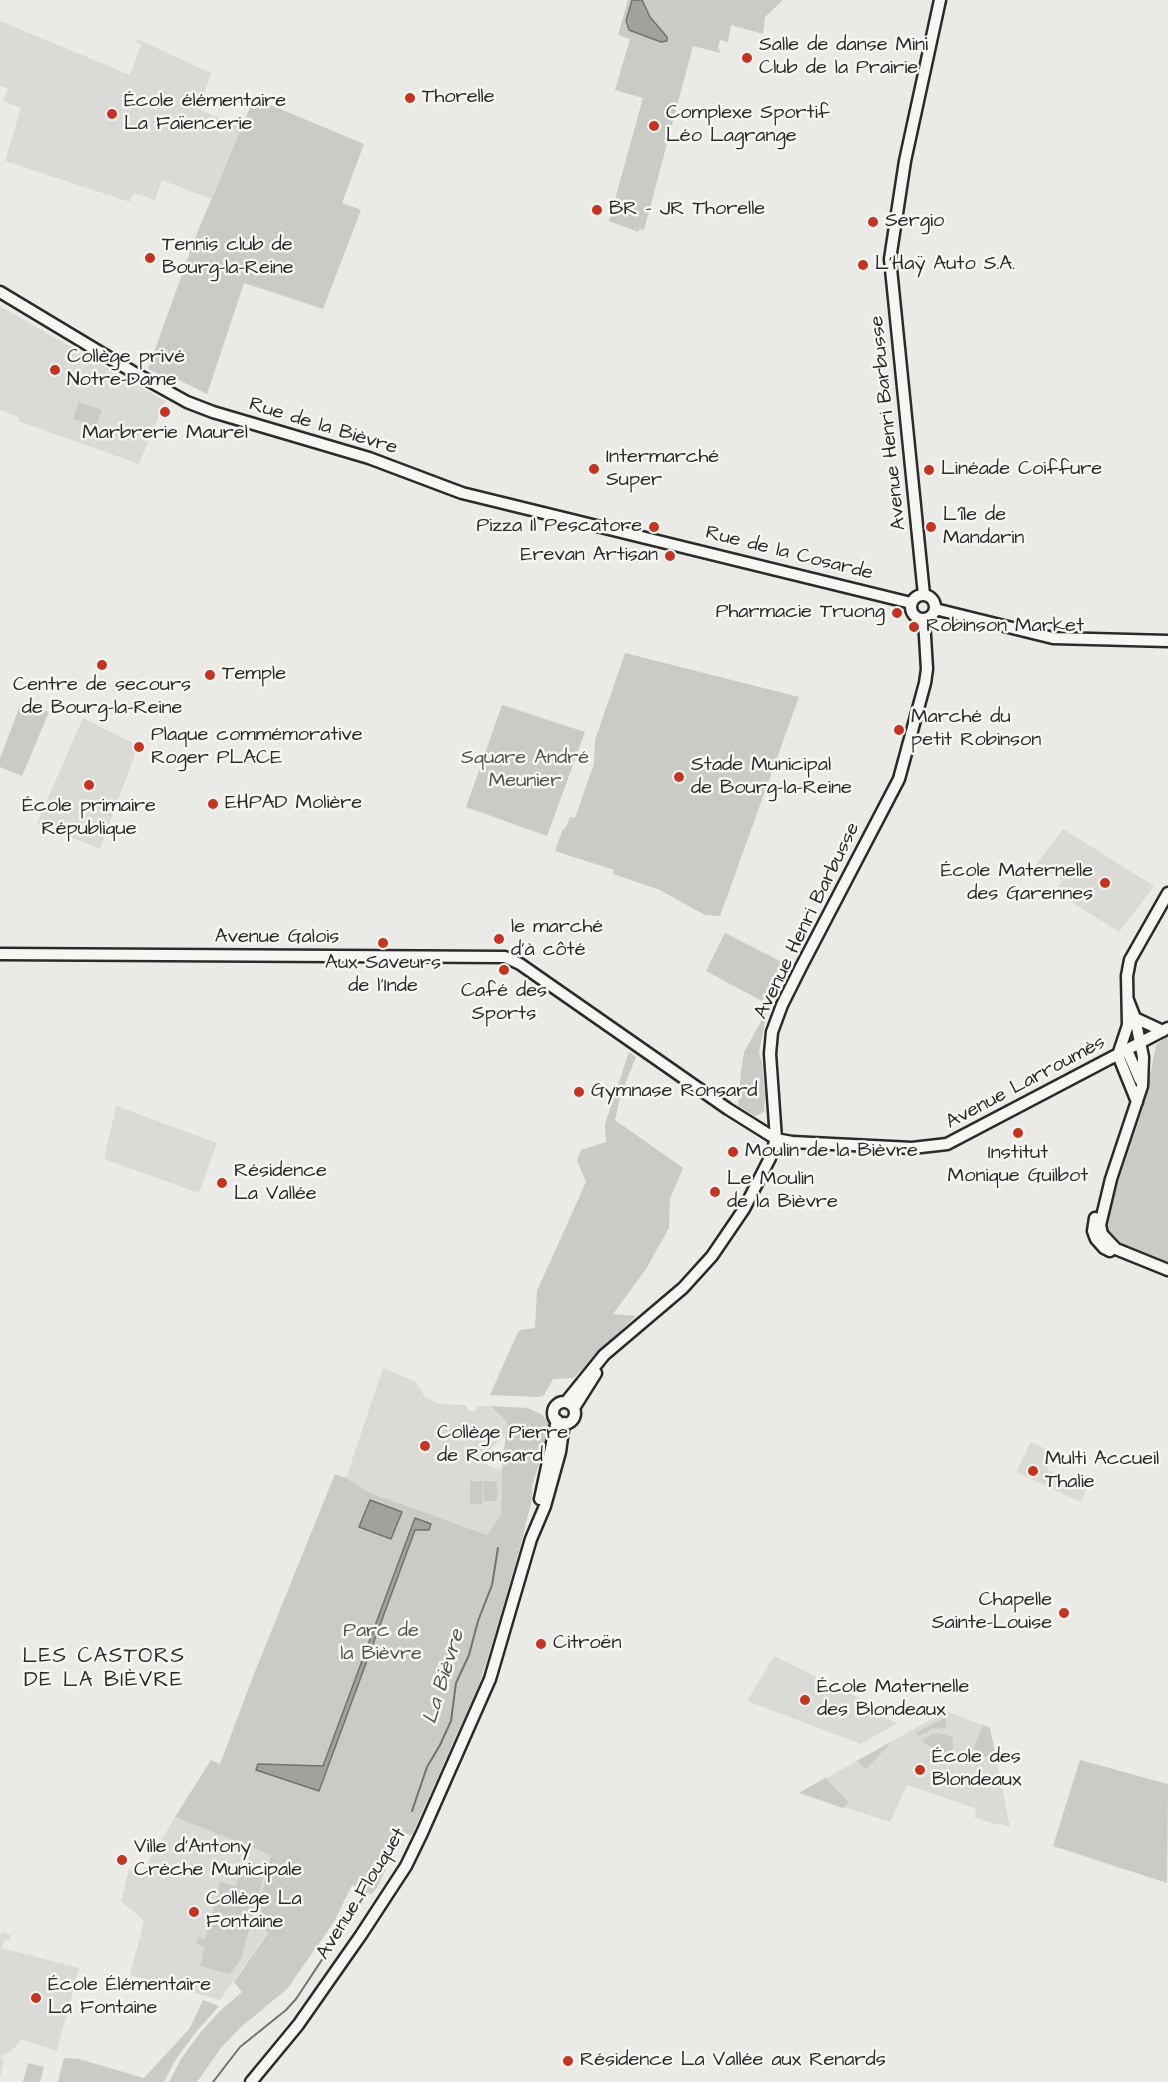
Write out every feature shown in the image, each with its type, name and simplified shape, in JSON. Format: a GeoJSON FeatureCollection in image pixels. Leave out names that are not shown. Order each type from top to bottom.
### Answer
{"type":"FeatureCollection","features":[{"type":"Feature","properties":{"kind":"main road","name":"Avenue Henri Barbusse"},"geometry":{"type":"LineString","coordinates":[[924,595],[890,259],[905,161],[940,0]]}},
{"type":"Feature","properties":{"kind":"main road","name":"Rue de la Bièvre"},"geometry":{"type":"LineString","coordinates":[[0,292],[124,367],[188,402],[213,412],[369,458],[462,493],[658,540]]}},
{"type":"Feature","properties":{"kind":"main road","name":"Rue de la Cosarde"},"geometry":{"type":"LineString","coordinates":[[658,540],[911,603]]}},
{"type":"Feature","properties":{"kind":"main road"},"geometry":{"type":"LineString","coordinates":[[924,595],[934,601],[936,609],[932,616],[924,620],[913,614],[911,603],[918,596],[924,595]]}},
{"type":"Feature","properties":{"kind":"main road"},"geometry":{"type":"LineString","coordinates":[[936,609],[1053,638],[1168,641]]}},
{"type":"Feature","properties":{"kind":"main road","name":"Avenue Henri Barbusse"},"geometry":{"type":"LineString","coordinates":[[776,1139],[770,1054],[772,1032],[782,1005],[801,967],[899,779],[925,683],[927,669],[924,620]]}},
{"type":"Feature","properties":{"kind":"main road"},"geometry":{"type":"LineString","coordinates":[[1168,893],[1130,960],[1127,976],[1132,1021],[1131,1036],[1140,1043],[1144,1066],[1142,1086],[1111,1179],[1095,1211],[1094,1231],[1096,1239],[1104,1248],[1115,1254],[1130,1256],[1168,1270]]}},
{"type":"Feature","properties":{"kind":"main road","name":"Avenue Galois"},"geometry":{"type":"LineString","coordinates":[[0,954],[505,957],[520,964],[547,984]]}},
{"type":"Feature","properties":{"kind":"main road","name":"Avenue Larroumès"},"geometry":{"type":"LineString","coordinates":[[547,984],[728,1109],[776,1139],[792,1142],[912,1148],[947,1144],[1166,1030]]}},
{"type":"Feature","properties":{"kind":"main road"},"geometry":{"type":"LineString","coordinates":[[1132,1021],[1166,1030]]}},
{"type":"Feature","properties":{"kind":"main road"},"geometry":{"type":"LineString","coordinates":[[1132,1021],[1122,1053],[1137,1102]]}},
{"type":"Feature","properties":{"kind":"main road"},"geometry":{"type":"LineString","coordinates":[[1122,1053],[1142,1086]]}},
{"type":"Feature","properties":{"kind":"main road"},"geometry":{"type":"LineString","coordinates":[[752,1123],[770,1119],[774,1110]]}},
{"type":"Feature","properties":{"kind":"main road","name":"Avenue Flouquet"},"geometry":{"type":"LineString","coordinates":[[570,1405],[604,1355],[683,1288],[712,1256],[753,1193],[772,1155],[776,1139]]}},
{"type":"Feature","properties":{"kind":"main road","name":"Avenue Flouquet"},"geometry":{"type":"LineString","coordinates":[[560,1403],[570,1405],[575,1414],[572,1420],[560,1422],[554,1415],[556,1406],[560,1403]]}},
{"type":"Feature","properties":{"kind":"main road","name":"Avenue Flouquet"},"geometry":{"type":"LineString","coordinates":[[251,2082],[298,2025],[365,1930],[406,1866],[487,1686],[531,1539],[534,1516],[560,1422]]}},
{"type":"Feature","properties":{"kind":"shaded area"},"geometry":{"type":"Polygon","coordinates":[[[632,0],[642,0],[650,17],[667,37],[667,41],[661,42],[629,30],[626,21],[632,0]]]}},
{"type":"Feature","properties":{"kind":"shaded area"},"geometry":{"type":"Polygon","coordinates":[[[0,21],[130,75],[141,45],[136,42],[137,39],[211,73],[199,109],[241,128],[211,199],[162,180],[155,200],[134,193],[130,202],[5,161],[21,108],[3,101],[8,88],[0,86],[0,21]]]}},
{"type":"Feature","properties":{"kind":"shaded area"},"geometry":{"type":"Polygon","coordinates":[[[0,306],[165,401],[139,464],[18,421],[19,417],[0,410],[0,306]]]}},
{"type":"Feature","properties":{"kind":"shaded area","name":"École primaire République"},"geometry":{"type":"Polygon","coordinates":[[[83,718],[138,746],[100,849],[37,823],[83,718]]]}},
{"type":"Feature","properties":{"kind":"shaded area","name":"École Maternelle des Garennes"},"geometry":{"type":"Polygon","coordinates":[[[1063,829],[1154,886],[1119,932],[1056,892],[1062,880],[1036,865],[1063,829]]]}},
{"type":"Feature","properties":{"kind":"shaded area"},"geometry":{"type":"Polygon","coordinates":[[[116,1106],[217,1143],[199,1193],[104,1159],[116,1106]]]}},
{"type":"Feature","properties":{"kind":"shaded area","name":"Collège Pierre de Ronsard"},"geometry":{"type":"Polygon","coordinates":[[[383,1368],[416,1382],[425,1397],[439,1404],[466,1405],[469,1411],[475,1411],[478,1406],[490,1406],[507,1422],[505,1435],[480,1459],[492,1468],[502,1469],[501,1515],[487,1535],[368,1492],[346,1478],[383,1368]]]}},
{"type":"Feature","properties":{"kind":"shaded area","name":"Multi Accueil Thalie"},"geometry":{"type":"Polygon","coordinates":[[[1031,1442],[1054,1453],[1047,1470],[1087,1488],[1081,1502],[1016,1472],[1031,1442]]]}},
{"type":"Feature","properties":{"kind":"shaded area"},"geometry":{"type":"Polygon","coordinates":[[[370,1500],[402,1512],[391,1539],[359,1527],[370,1500]]]}},
{"type":"Feature","properties":{"kind":"shaded area"},"geometry":{"type":"Polygon","coordinates":[[[415,1518],[431,1524],[429,1530],[415,1530],[319,1791],[256,1770],[258,1764],[323,1766],[415,1518]]]}},
{"type":"Feature","properties":{"kind":"shaded area","name":"École Maternelle des Blondeaux"},"geometry":{"type":"Polygon","coordinates":[[[774,1656],[863,1700],[861,1706],[897,1723],[861,1744],[747,1701],[774,1656]]]}},
{"type":"Feature","properties":{"kind":"shaded area","name":"École des Blondeaux"},"geometry":{"type":"Polygon","coordinates":[[[946,1711],[990,1728],[1010,1827],[974,1817],[977,1809],[907,1785],[890,1822],[799,1793],[946,1711]]]}},
{"type":"Feature","properties":{"kind":"shaded area","name":"Collège La Fontaine"},"geometry":{"type":"Polygon","coordinates":[[[175,1817],[272,1855],[256,1919],[268,1932],[220,2000],[130,1975],[144,1921],[121,1901],[129,1869],[142,1872],[175,1817]]]}},
{"type":"Feature","properties":{"kind":"shaded area","name":"École Élémentaire La Fontaine"},"geometry":{"type":"Polygon","coordinates":[[[3,1932],[11,1935],[9,1941],[4,1940],[2,1948],[79,1968],[57,2051],[21,2039],[12,2051],[0,2056],[0,1935],[3,1932]]]}},
{"type":"Feature","properties":{"kind":"shaded area"},"geometry":{"type":"Polygon","coordinates":[[[0,2056],[4,2061],[0,2078],[0,2056]]]}},
{"type":"Feature","properties":{"kind":"green space","name":"Complexe Sportif Léo Lagrange"},"geometry":{"type":"Polygon","coordinates":[[[628,0],[783,0],[765,17],[763,34],[731,25],[728,42],[720,40],[718,48],[721,53],[693,46],[644,230],[640,229],[638,232],[609,221],[643,98],[615,90],[630,39],[618,35],[628,0]]]}},
{"type":"Feature","properties":{"kind":"green space"},"geometry":{"type":"Polygon","coordinates":[[[254,98],[364,144],[342,203],[361,210],[323,309],[244,283],[207,394],[173,377],[168,379],[148,369],[195,238],[254,98]]]}},
{"type":"Feature","properties":{"kind":"green space"},"geometry":{"type":"Polygon","coordinates":[[[79,402],[102,410],[96,427],[73,419],[79,402]]]}},
{"type":"Feature","properties":{"kind":"green space","name":"Stade Municipal de Bourg-la-Reine"},"geometry":{"type":"Polygon","coordinates":[[[625,653],[799,697],[720,916],[705,915],[660,890],[613,874],[614,870],[555,851],[570,817],[575,818],[594,764],[595,740],[625,653]]]}},
{"type":"Feature","properties":{"kind":"green space"},"geometry":{"type":"Polygon","coordinates":[[[21,703],[49,712],[22,776],[0,767],[0,758],[21,703]]]}},
{"type":"Feature","properties":{"kind":"green space","name":"Square André Meunier"},"geometry":{"type":"Polygon","coordinates":[[[502,705],[585,732],[547,836],[466,807],[502,705]]]}},
{"type":"Feature","properties":{"kind":"green space"},"geometry":{"type":"Polygon","coordinates":[[[725,933],[782,962],[762,1001],[706,971],[725,933]]]}},
{"type":"Feature","properties":{"kind":"green space"},"geometry":{"type":"Polygon","coordinates":[[[767,1011],[759,1053],[765,1096],[764,1112],[755,1116],[738,1106],[741,1071],[744,1052],[767,1011]]]}},
{"type":"Feature","properties":{"kind":"green space"},"geometry":{"type":"Polygon","coordinates":[[[1168,1036],[1168,1263],[1116,1244],[1109,1237],[1105,1222],[1147,1095],[1148,1074],[1151,1072],[1156,1045],[1168,1036]]]}},
{"type":"Feature","properties":{"kind":"green space"},"geometry":{"type":"Polygon","coordinates":[[[629,1052],[636,1057],[621,1094],[615,1120],[683,1168],[670,1199],[669,1228],[646,1269],[613,1314],[636,1316],[574,1378],[553,1379],[544,1395],[539,1397],[490,1395],[518,1332],[535,1328],[537,1291],[586,1182],[577,1160],[581,1150],[606,1142],[605,1124],[629,1052]]]}},
{"type":"Feature","properties":{"kind":"green space","name":"Parc de la Bièvre"},"geometry":{"type":"Polygon","coordinates":[[[490,1406],[528,1408],[541,1414],[550,1423],[550,1429],[532,1486],[532,1499],[520,1548],[480,1682],[412,1835],[403,1833],[377,1888],[371,1894],[352,1885],[334,1922],[287,1989],[241,2027],[221,2048],[197,2082],[169,2082],[181,2059],[200,2033],[242,1992],[234,1982],[268,1933],[256,1919],[271,1855],[175,1817],[211,1760],[220,1764],[335,1474],[368,1492],[487,1535],[501,1515],[502,1469],[507,1422],[490,1406]]]}},
{"type":"Feature","properties":{"kind":"green space"},"geometry":{"type":"Polygon","coordinates":[[[470,1481],[482,1481],[482,1504],[470,1504],[470,1481]]]}},
{"type":"Feature","properties":{"kind":"green space"},"geometry":{"type":"Polygon","coordinates":[[[483,1481],[497,1481],[497,1501],[483,1501],[483,1481]]]}},
{"type":"Feature","properties":{"kind":"green space"},"geometry":{"type":"Polygon","coordinates":[[[946,1719],[946,1728],[932,1729],[919,1736],[915,1733],[946,1719]]]}},
{"type":"Feature","properties":{"kind":"green space"},"geometry":{"type":"Polygon","coordinates":[[[983,1725],[990,1728],[996,1758],[982,1756],[974,1748],[983,1725]]]}},
{"type":"Feature","properties":{"kind":"green space"},"geometry":{"type":"Polygon","coordinates":[[[938,1733],[953,1739],[953,1750],[949,1756],[922,1741],[931,1734],[938,1733]]]}},
{"type":"Feature","properties":{"kind":"green space"},"geometry":{"type":"Polygon","coordinates":[[[889,1743],[866,1769],[857,1761],[889,1743]]]}},
{"type":"Feature","properties":{"kind":"green space"},"geometry":{"type":"Polygon","coordinates":[[[967,1750],[977,1756],[982,1763],[965,1761],[959,1754],[967,1750]]]}},
{"type":"Feature","properties":{"kind":"green space"},"geometry":{"type":"Polygon","coordinates":[[[1080,1760],[1168,1784],[1167,1883],[1053,1846],[1080,1760]]]}},
{"type":"Feature","properties":{"kind":"green space"},"geometry":{"type":"Polygon","coordinates":[[[825,1778],[849,1802],[843,1808],[799,1793],[825,1778]]]}},
{"type":"Feature","properties":{"kind":"green space"},"geometry":{"type":"Polygon","coordinates":[[[241,1869],[264,1875],[241,1959],[230,1974],[200,1966],[205,1947],[196,1944],[198,1938],[205,1939],[220,1882],[236,1886],[241,1869]]]}},
{"type":"Feature","properties":{"kind":"green space"},"geometry":{"type":"Polygon","coordinates":[[[203,2000],[219,2006],[174,2062],[164,2082],[58,2082],[64,2058],[79,2059],[144,2078],[190,2028],[203,2000]]]}},
{"type":"Feature","properties":{"kind":"green space"},"geometry":{"type":"Polygon","coordinates":[[[28,2063],[44,2067],[40,2082],[23,2082],[28,2063]]]}},
{"type":"Feature","properties":{"kind":"waterway","name":"La Bièvre"},"geometry":{"type":"LineString","coordinates":[[412,1811],[427,1767],[451,1721],[456,1683],[469,1655],[478,1621],[492,1585],[498,1548]]}},
{"type":"Feature","properties":{"kind":"waterway","name":"La Bièvre"},"geometry":{"type":"LineString","coordinates":[[213,2082],[240,2047],[286,2010],[296,1999],[366,1893]]}},
{"type":"Feature","properties":{"kind":"place","name":"Salle de danse Mini Club de la Prairie"},"geometry":{"type":"Point","coordinates":[747,58]}},
{"type":"Feature","properties":{"kind":"place","name":"Thorelle"},"geometry":{"type":"Point","coordinates":[410,98]}},
{"type":"Feature","properties":{"kind":"place","name":"École élémentaire La Faïencerie"},"geometry":{"type":"Point","coordinates":[112,114]}},
{"type":"Feature","properties":{"kind":"place","name":"Complexe Sportif Léo Lagrange"},"geometry":{"type":"Point","coordinates":[654,126]}},
{"type":"Feature","properties":{"kind":"place","name":"BR - JR Thorelle"},"geometry":{"type":"Point","coordinates":[597,210]}},
{"type":"Feature","properties":{"kind":"place","name":"Sergio"},"geometry":{"type":"Point","coordinates":[873,222]}},
{"type":"Feature","properties":{"kind":"place","name":"Tennis club de Bourg-la-Reine"},"geometry":{"type":"Point","coordinates":[150,258]}},
{"type":"Feature","properties":{"kind":"place","name":"L'Haÿ Auto S.A."},"geometry":{"type":"Point","coordinates":[863,265]}},
{"type":"Feature","properties":{"kind":"place","name":"Collège privé Notre-Dame"},"geometry":{"type":"Point","coordinates":[55,370]}},
{"type":"Feature","properties":{"kind":"place","name":"Marbrerie Maurel"},"geometry":{"type":"Point","coordinates":[165,412]}},
{"type":"Feature","properties":{"kind":"place","name":"Intermarché Super"},"geometry":{"type":"Point","coordinates":[594,469]}},
{"type":"Feature","properties":{"kind":"place","name":"Linéade Coiffure"},"geometry":{"type":"Point","coordinates":[929,470]}},
{"type":"Feature","properties":{"kind":"place","name":"Pizza Il Pescatore"},"geometry":{"type":"Point","coordinates":[654,527]}},
{"type":"Feature","properties":{"kind":"place","name":"L'île de Mandarin"},"geometry":{"type":"Point","coordinates":[931,527]}},
{"type":"Feature","properties":{"kind":"place","name":"Erevan Artisan"},"geometry":{"type":"Point","coordinates":[670,556]}},
{"type":"Feature","properties":{"kind":"place","name":"Pharmacie Truong"},"geometry":{"type":"Point","coordinates":[897,613]}},
{"type":"Feature","properties":{"kind":"place","name":"Robinson Market"},"geometry":{"type":"Point","coordinates":[914,627]}},
{"type":"Feature","properties":{"kind":"place","name":"Centre de secours de Bourg-la-Reine"},"geometry":{"type":"Point","coordinates":[102,665]}},
{"type":"Feature","properties":{"kind":"place","name":"Temple"},"geometry":{"type":"Point","coordinates":[210,675]}},
{"type":"Feature","properties":{"kind":"place","name":"Marché du petit Robinson"},"geometry":{"type":"Point","coordinates":[899,730]}},
{"type":"Feature","properties":{"kind":"place","name":"Plaque commémorative Roger PLACE"},"geometry":{"type":"Point","coordinates":[139,747]}},
{"type":"Feature","properties":{"kind":"place","name":"Stade Municipal de Bourg-la-Reine"},"geometry":{"type":"Point","coordinates":[679,777]}},
{"type":"Feature","properties":{"kind":"place","name":"École primaire République"},"geometry":{"type":"Point","coordinates":[89,785]}},
{"type":"Feature","properties":{"kind":"place","name":"EHPAD Molière"},"geometry":{"type":"Point","coordinates":[213,804]}},
{"type":"Feature","properties":{"kind":"place","name":"École Maternelle des Garennes"},"geometry":{"type":"Point","coordinates":[1105,883]}},
{"type":"Feature","properties":{"kind":"place","name":"le marché d'à côté"},"geometry":{"type":"Point","coordinates":[499,939]}},
{"type":"Feature","properties":{"kind":"place","name":"Aux Saveurs de l'Inde"},"geometry":{"type":"Point","coordinates":[383,943]}},
{"type":"Feature","properties":{"kind":"place","name":"Café des Sports"},"geometry":{"type":"Point","coordinates":[504,970]}},
{"type":"Feature","properties":{"kind":"place","name":"Gymnase Ronsard"},"geometry":{"type":"Point","coordinates":[579,1092]}},
{"type":"Feature","properties":{"kind":"place","name":"Institut Monique Guilbot"},"geometry":{"type":"Point","coordinates":[1018,1133]}},
{"type":"Feature","properties":{"kind":"place","name":"Moulin de la Bièvre"},"geometry":{"type":"Point","coordinates":[733,1152]}},
{"type":"Feature","properties":{"kind":"place","name":"Résidence La Vallée"},"geometry":{"type":"Point","coordinates":[222,1183]}},
{"type":"Feature","properties":{"kind":"place","name":"Le Moulin de la Bièvre"},"geometry":{"type":"Point","coordinates":[715,1192]}},
{"type":"Feature","properties":{"kind":"place","name":"Collège Pierre de Ronsard"},"geometry":{"type":"Point","coordinates":[425,1446]}},
{"type":"Feature","properties":{"kind":"place","name":"Multi Accueil Thalie"},"geometry":{"type":"Point","coordinates":[1033,1471]}},
{"type":"Feature","properties":{"kind":"place","name":"Chapelle Sainte-Louise"},"geometry":{"type":"Point","coordinates":[1064,1613]}},
{"type":"Feature","properties":{"kind":"place","name":"Citroën"},"geometry":{"type":"Point","coordinates":[541,1644]}},
{"type":"Feature","properties":{"kind":"place","name":"École Maternelle des Blondeaux"},"geometry":{"type":"Point","coordinates":[805,1700]}},
{"type":"Feature","properties":{"kind":"place","name":"École des Blondeaux"},"geometry":{"type":"Point","coordinates":[920,1770]}},
{"type":"Feature","properties":{"kind":"place","name":"Ville d’Antony Crėche Municipale"},"geometry":{"type":"Point","coordinates":[122,1860]}},
{"type":"Feature","properties":{"kind":"place","name":"Collège La Fontaine"},"geometry":{"type":"Point","coordinates":[194,1912]}},
{"type":"Feature","properties":{"kind":"place","name":"École Élémentaire La Fontaine"},"geometry":{"type":"Point","coordinates":[36,1998]}},
{"type":"Feature","properties":{"kind":"place","name":"Résidence La Vallée aux Renards"},"geometry":{"type":"Point","coordinates":[568,2061]}},
{"type":"Feature","properties":{"kind":"district","name":"LES CASTORS DE LA BIÈVRE"},"geometry":{"type":"Point","coordinates":[104,1670]}}]}
